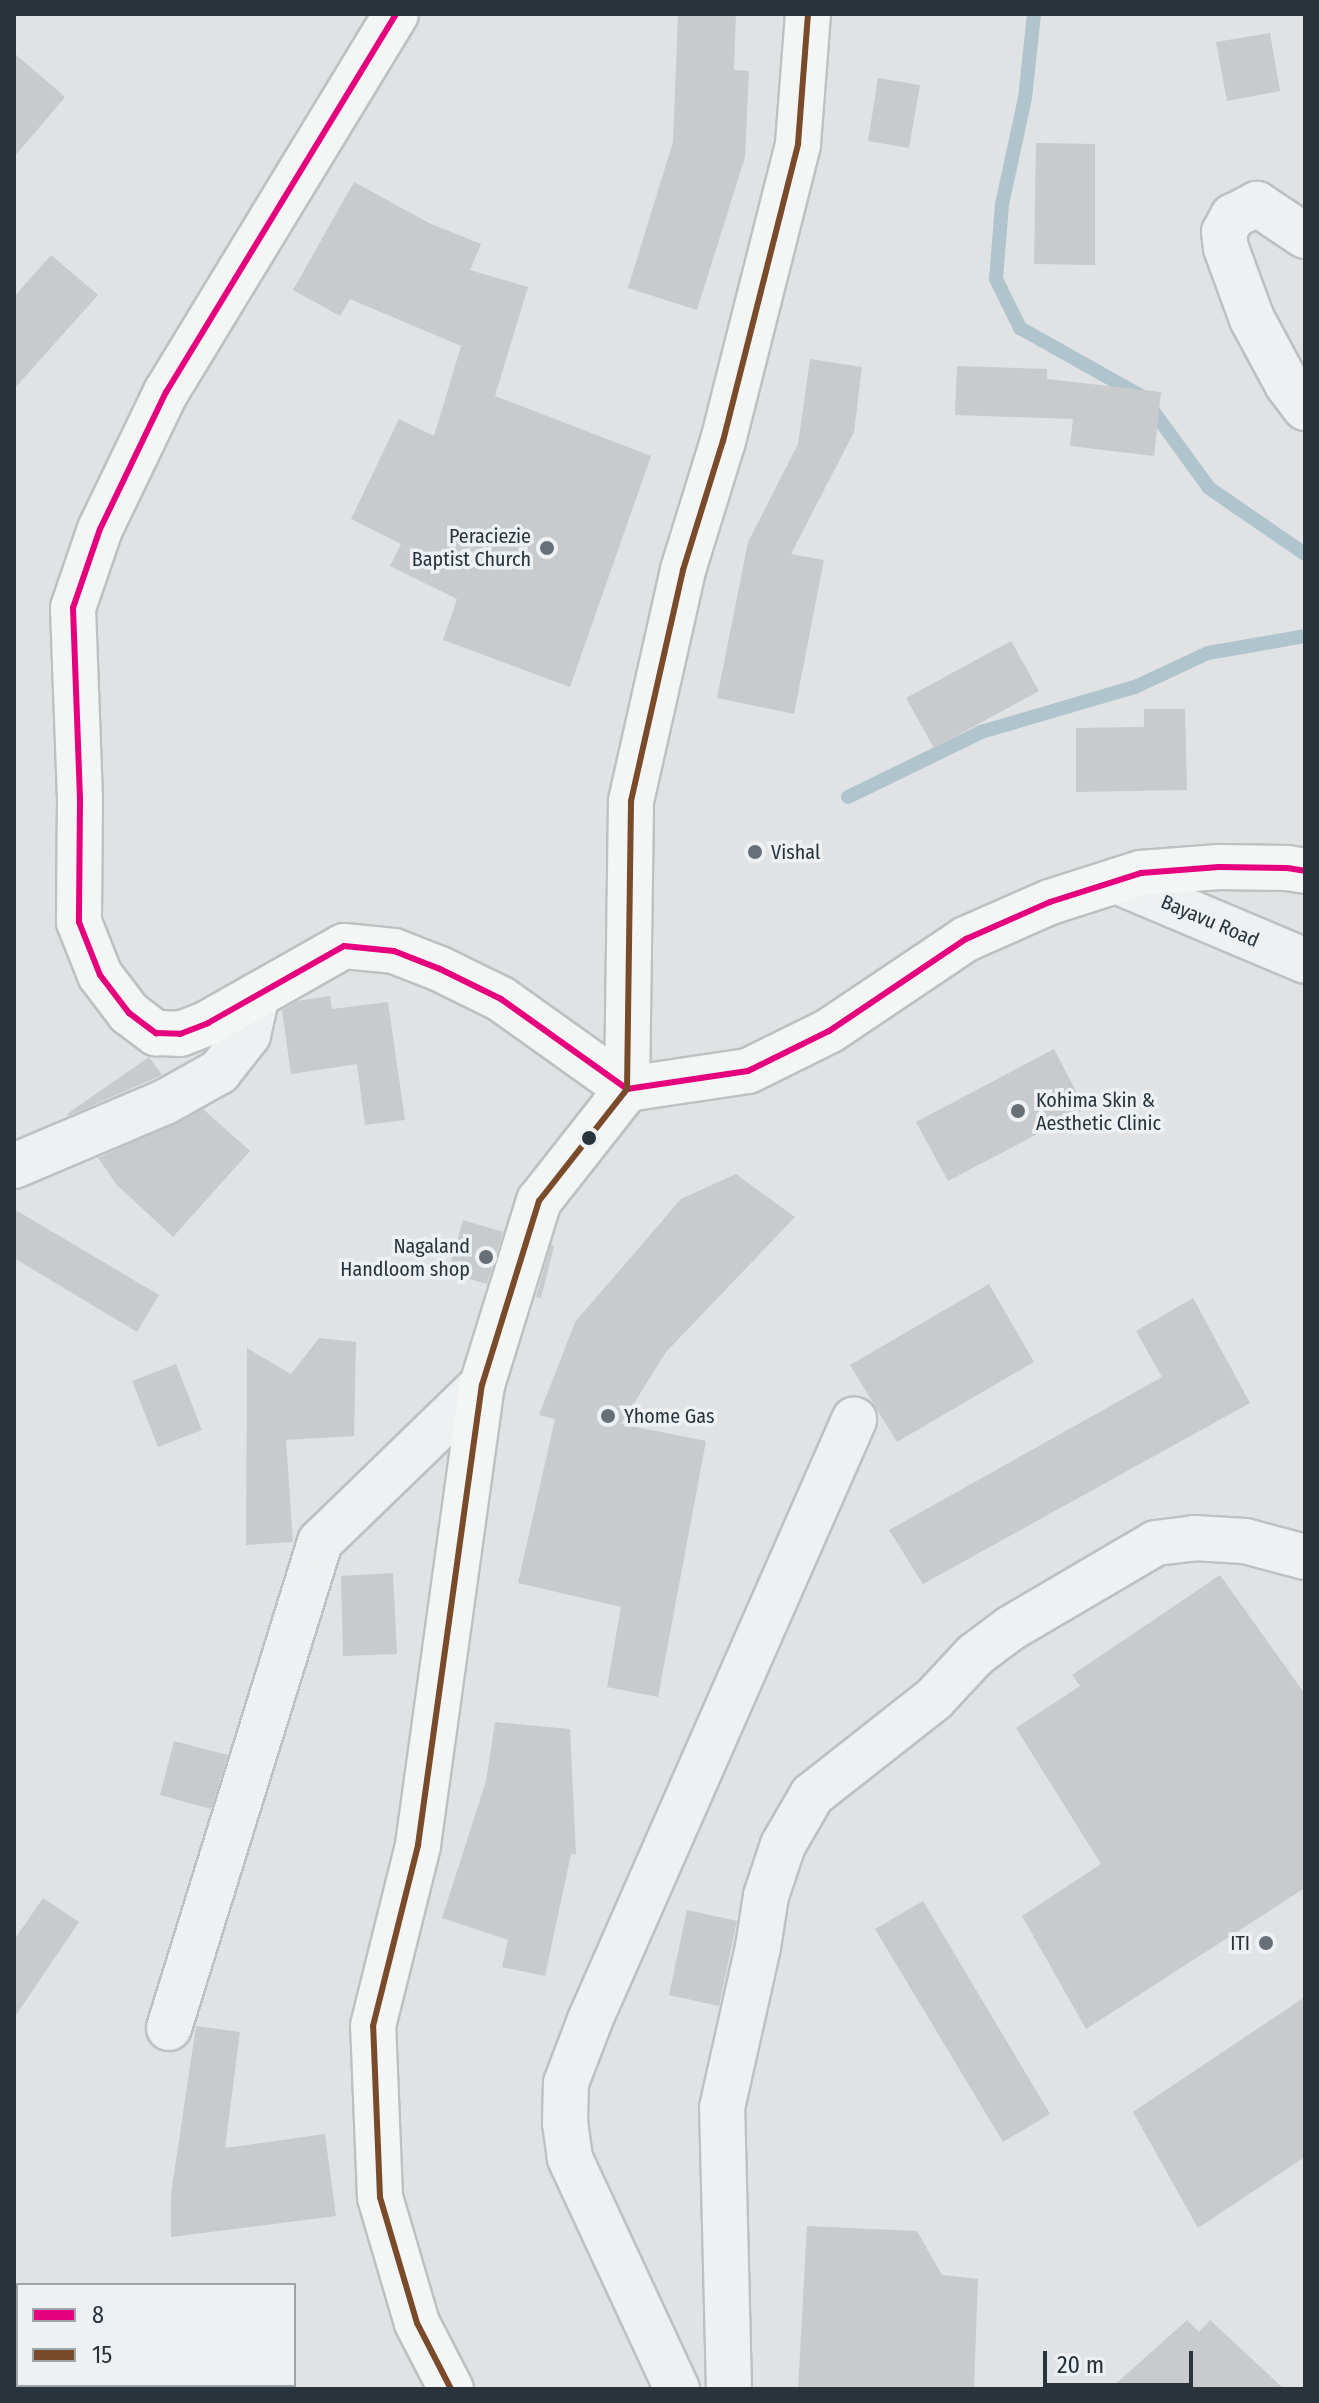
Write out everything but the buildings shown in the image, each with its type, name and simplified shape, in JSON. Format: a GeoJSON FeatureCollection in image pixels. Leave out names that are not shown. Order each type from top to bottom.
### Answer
{"type":"FeatureCollection","features":[{"type":"Feature","properties":{"kind":"main road"},"geometry":{"type":"LineString","coordinates":[[396,14],[166,392],[100,529],[73,608],[80,800],[79,922],[100,975],[129,1013],[156,1033],[180,1034],[208,1023],[344,946],[394,951],[501,999],[627,1089],[748,1071],[829,1031],[966,939],[1050,902],[1141,873],[1219,867],[1305,871]]}},
{"type":"Feature","properties":{"kind":"main road"},"geometry":{"type":"LineString","coordinates":[[451,2389],[417,2323],[380,2197],[373,2026],[418,1845],[482,1385],[539,1201],[627,1089],[631,801],[683,570],[723,441],[798,144],[808,14]]}},
{"type":"Feature","properties":{"kind":"street"},"geometry":{"type":"LineString","coordinates":[[1305,236],[1257,204],[1233,216],[1224,232],[1226,248],[1252,319],[1287,384],[1305,408]]}},
{"type":"Feature","properties":{"kind":"street","name":"Bayavu Road"},"geometry":{"type":"LineString","coordinates":[[1116,881],[1305,961]]}},
{"type":"Feature","properties":{"kind":"street"},"geometry":{"type":"LineString","coordinates":[[14,1166],[165,1102],[219,1072],[248,1035],[257,995]]}},
{"type":"Feature","properties":{"kind":"street"},"geometry":{"type":"LineString","coordinates":[[169,2028],[320,1542],[482,1385]]}},
{"type":"Feature","properties":{"kind":"street"},"geometry":{"type":"LineString","coordinates":[[677,2389],[570,2158],[565,2123],[566,2083],[590,2020],[854,1420]]}},
{"type":"Feature","properties":{"kind":"street"},"geometry":{"type":"LineString","coordinates":[[729,2389],[722,2108],[766,1896],[783,1845],[812,1795],[934,1699],[975,1655],[1011,1628],[1156,1543],[1194,1538],[1245,1541],[1305,1557]]}},
{"type":"Feature","properties":{"kind":"waterway"},"geometry":{"type":"LineString","coordinates":[[1034,14],[1025,98],[1002,204],[996,279],[1020,328],[1143,397],[1209,488],[1305,554]]}},
{"type":"Feature","properties":{"kind":"waterway"},"geometry":{"type":"LineString","coordinates":[[848,797],[981,732],[1135,687],[1208,653],[1305,636]]}},
{"type":"Feature","properties":{"kind":"transit line","name":"8"},"geometry":{"type":"LineString","coordinates":[[396,14],[166,392],[100,529],[73,608],[80,800],[79,922],[100,975],[129,1013],[156,1033],[180,1034],[208,1023],[344,946],[394,951],[440,969],[501,999],[627,1089],[748,1071],[829,1031],[966,939],[1050,902],[1141,873],[1219,867],[1305,871]]}},
{"type":"Feature","properties":{"kind":"transit line","name":"15"},"geometry":{"type":"LineString","coordinates":[[451,2389],[417,2323],[380,2197],[373,2026],[418,1845],[482,1385],[539,1201],[627,1089],[631,801],[683,570],[723,441],[798,144],[808,14]]}},
{"type":"Feature","properties":{"kind":"place","name":"Peraciezie Baptist Church"},"geometry":{"type":"Point","coordinates":[547,548]}},
{"type":"Feature","properties":{"kind":"place","name":"Vishal"},"geometry":{"type":"Point","coordinates":[755,852]}},
{"type":"Feature","properties":{"kind":"place","name":"Kohima Skin & Aesthetic Clinic"},"geometry":{"type":"Point","coordinates":[1018,1111]}},
{"type":"Feature","properties":{"kind":"place","name":"Nagaland Handloom shop"},"geometry":{"type":"Point","coordinates":[486,1257]}},
{"type":"Feature","properties":{"kind":"place","name":"Yhome Gas"},"geometry":{"type":"Point","coordinates":[608,1416]}},
{"type":"Feature","properties":{"kind":"place","name":"ITI"},"geometry":{"type":"Point","coordinates":[1266,1943]}}]}
